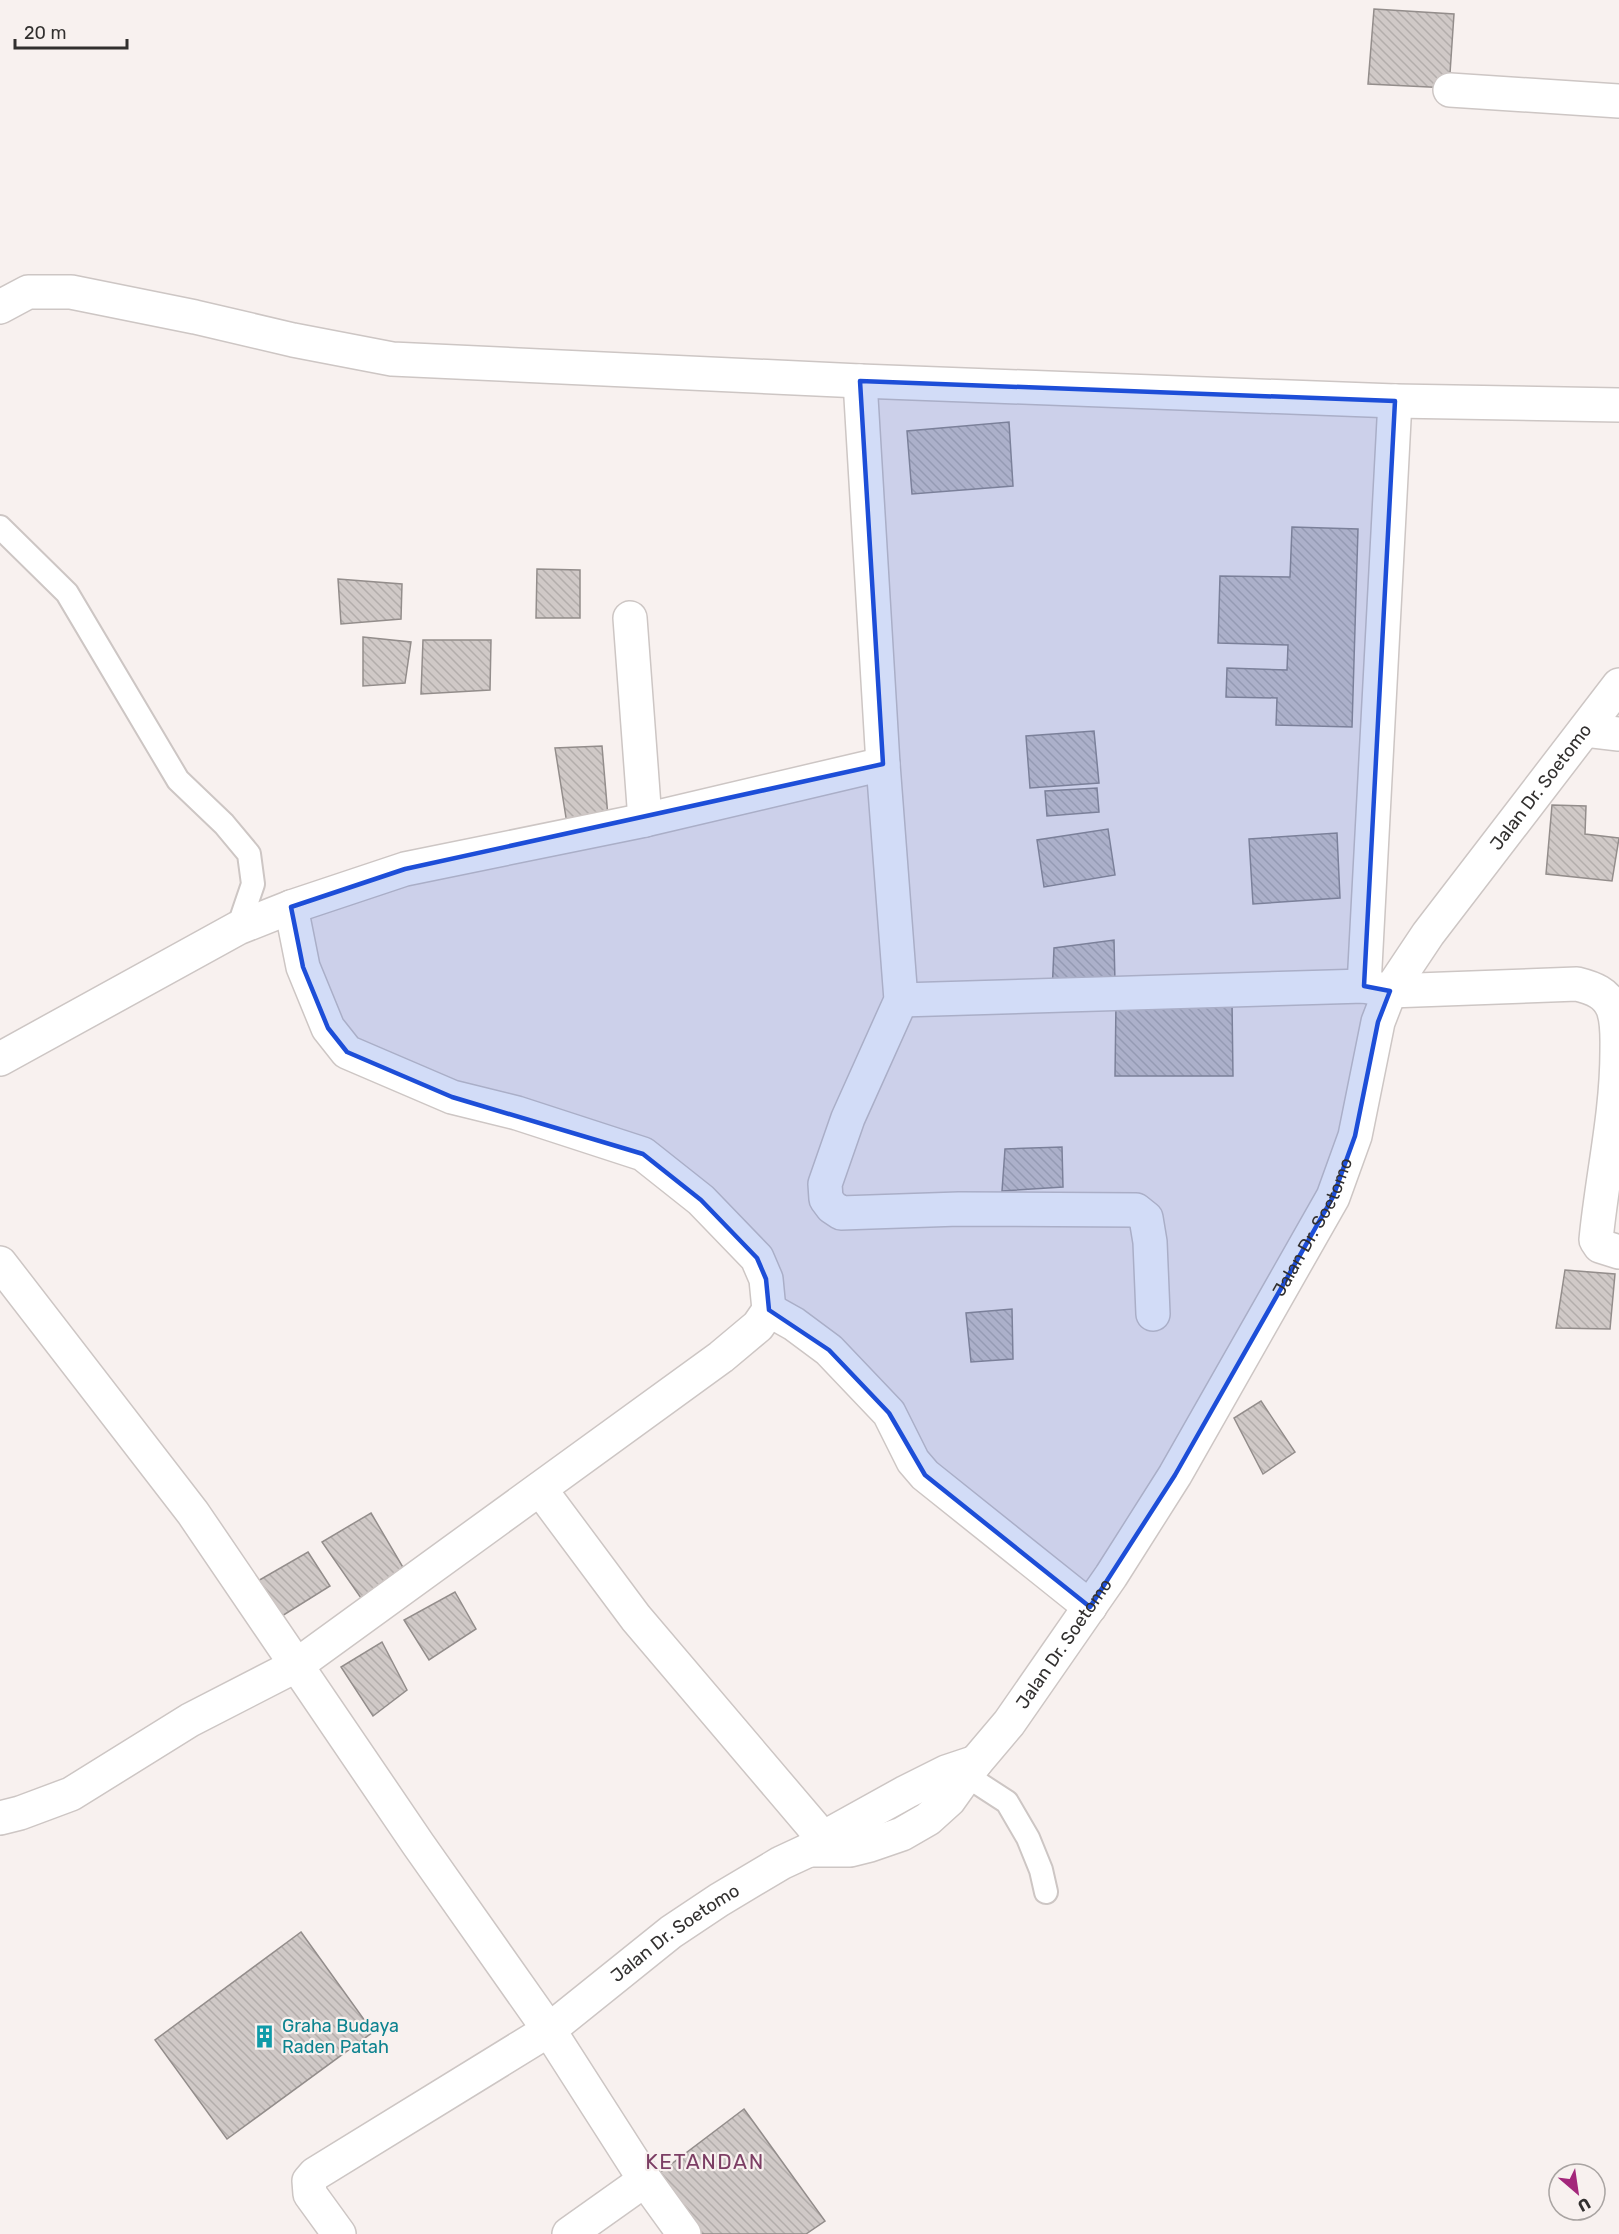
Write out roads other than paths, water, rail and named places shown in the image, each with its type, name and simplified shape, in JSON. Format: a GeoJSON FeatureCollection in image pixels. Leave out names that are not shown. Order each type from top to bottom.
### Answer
{"type":"FeatureCollection","features":[{"type":"Feature","properties":{"kind":"street"},"geometry":{"type":"LineString","coordinates":[[1450,90],[1619,101]]}},
{"type":"Feature","properties":{"kind":"street"},"geometry":{"type":"LineString","coordinates":[[0,306],[28,292],[71,292],[195,316],[293,340],[392,359],[860,381],[1395,401],[1619,405]]}},
{"type":"Feature","properties":{"kind":"street"},"geometry":{"type":"LineString","coordinates":[[860,381],[883,764],[901,1000],[848,1118],[825,1184],[826,1199],[841,1213],[959,1209],[1136,1210],[1146,1218],[1150,1242],[1153,1314]]}},
{"type":"Feature","properties":{"kind":"street"},"geometry":{"type":"LineString","coordinates":[[1377,988],[1395,401]]}},
{"type":"Feature","properties":{"kind":"street"},"geometry":{"type":"LineString","coordinates":[[630,618],[645,820]]}},
{"type":"Feature","properties":{"kind":"street","name":"Jalan Dr. Soetomo"},"geometry":{"type":"LineString","coordinates":[[339,2234],[310,2194],[309,2181],[315,2174],[549,2030],[671,1932],[728,1895],[781,1863],[946,1772],[971,1769],[1009,1723],[1090,1606],[1175,1475],[1333,1197],[1355,1136],[1376,1032],[1377,988],[1428,934],[1619,685]]}},
{"type":"Feature","properties":{"kind":"street"},"geometry":{"type":"LineString","coordinates":[[1585,730],[1619,734]]}},
{"type":"Feature","properties":{"kind":"street"},"geometry":{"type":"LineString","coordinates":[[0,1059],[238,928],[291,907],[405,869],[645,820],[883,764]]}},
{"type":"Feature","properties":{"kind":"street"},"geometry":{"type":"LineString","coordinates":[[0,1818],[70,1794],[190,1720],[297,1665],[721,1357],[758,1326],[769,1310],[766,1279],[758,1258],[701,1200],[643,1154],[517,1113],[452,1097],[347,1052],[328,1028],[303,967],[291,907]]}},
{"type":"Feature","properties":{"kind":"street"},"geometry":{"type":"LineString","coordinates":[[901,1000],[1577,984],[1597,990],[1608,1000],[1614,1011],[1617,1033],[1617,1088],[1596,1240],[1600,1246],[1619,1252]]}},
{"type":"Feature","properties":{"kind":"street"},"geometry":{"type":"LineString","coordinates":[[0,1263],[193,1513],[418,1844],[549,2030],[645,2180],[684,2234]]}},
{"type":"Feature","properties":{"kind":"street"},"geometry":{"type":"LineString","coordinates":[[769,1310],[794,1324],[829,1350],[889,1413],[913,1461],[926,1475],[1090,1606]]}},
{"type":"Feature","properties":{"kind":"street"},"geometry":{"type":"LineString","coordinates":[[540,1489],[636,1618],[816,1844]]}},
{"type":"Feature","properties":{"kind":"street"},"geometry":{"type":"LineString","coordinates":[[569,2234],[645,2180]]}},
{"type":"Feature","properties":{"kind":"lane"},"geometry":{"type":"LineString","coordinates":[[0,527],[67,593],[178,780],[224,824],[249,854],[253,884],[238,928]]}},
{"type":"Feature","properties":{"kind":"lane"},"geometry":{"type":"LineString","coordinates":[[971,1769],[1007,1802],[1028,1838],[1041,1870],[1046,1892]]}},
{"type":"Feature","properties":{"kind":"place","name":"Graha Budaya Raden Patah"},"geometry":{"type":"Point","coordinates":[264,2036]}},
{"type":"Feature","properties":{"kind":"district","name":"KETANDAN"},"geometry":{"type":"Point","coordinates":[705,2161]}}]}
